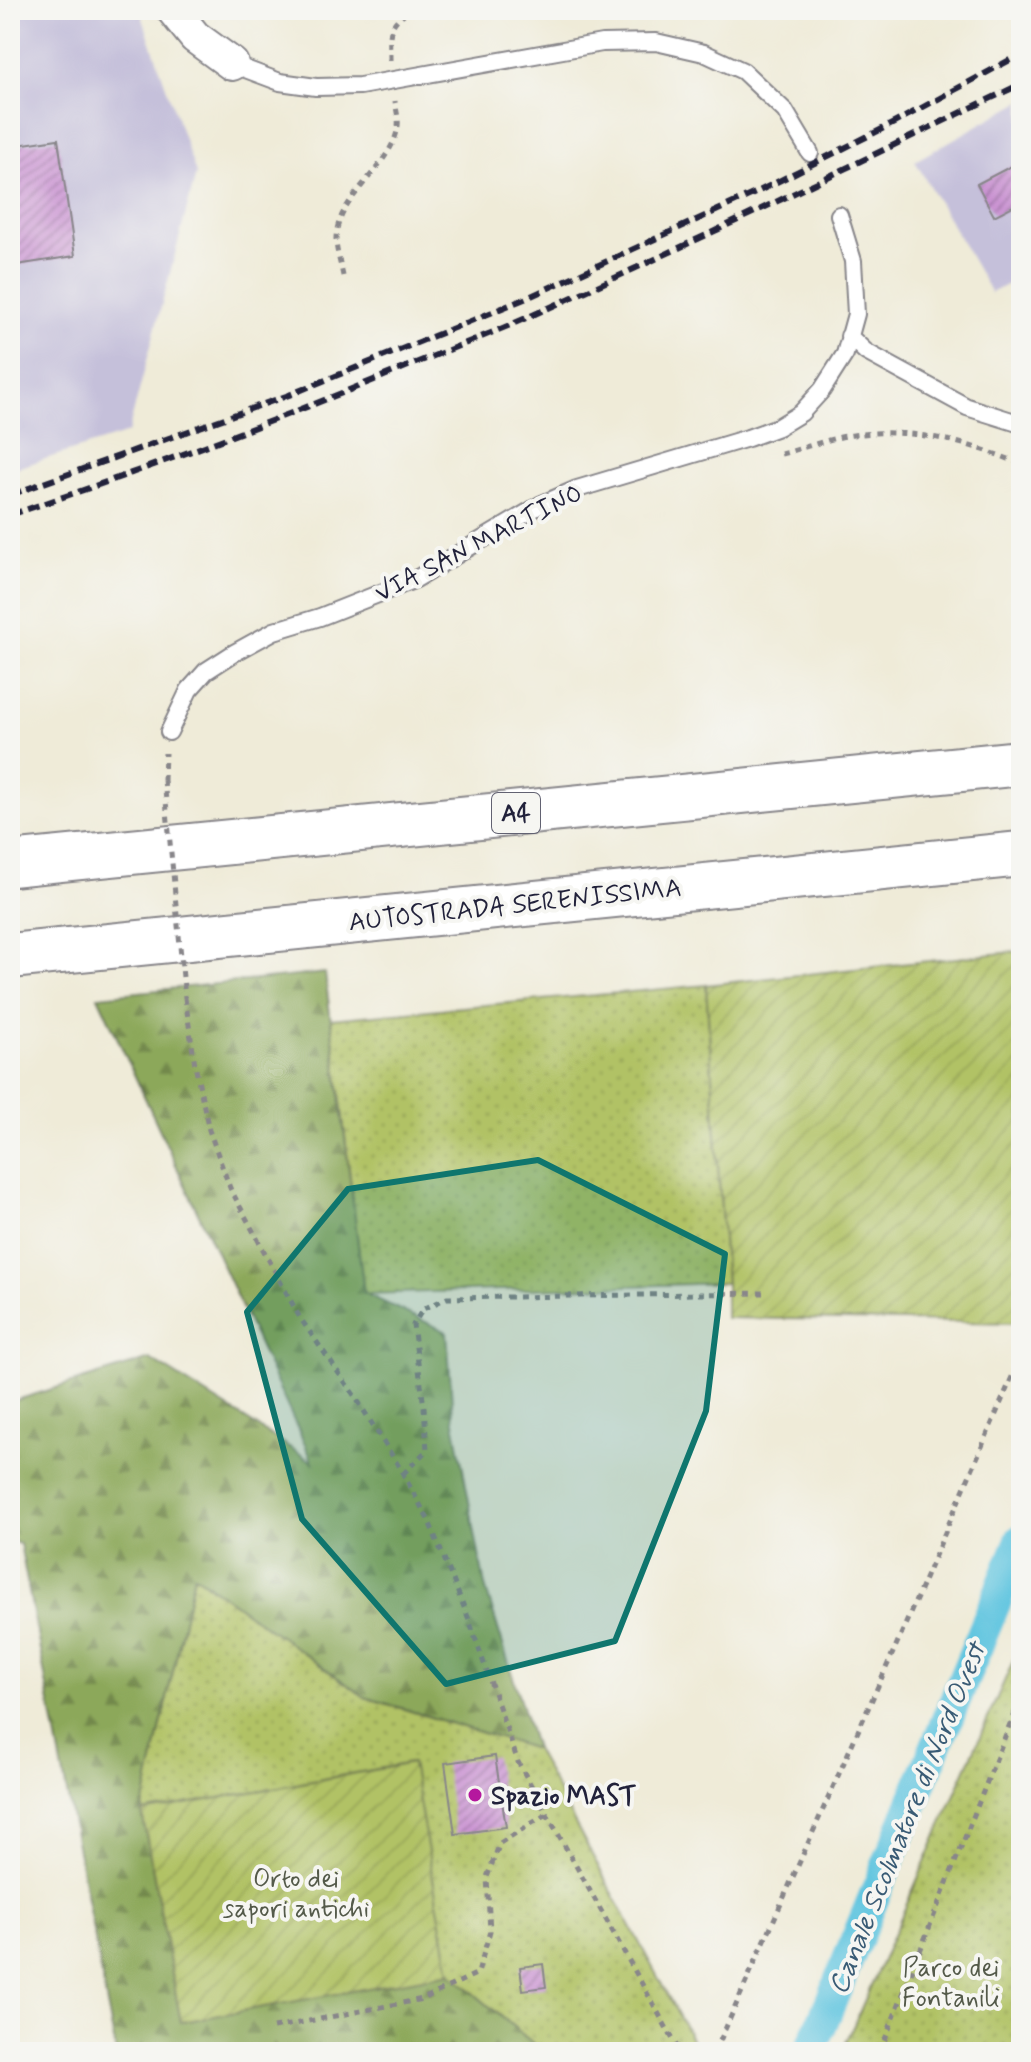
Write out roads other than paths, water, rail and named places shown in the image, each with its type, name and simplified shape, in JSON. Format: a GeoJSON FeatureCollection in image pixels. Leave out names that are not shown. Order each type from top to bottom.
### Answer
{"type":"FeatureCollection","features":[{"type":"Feature","properties":{"kind":"highway","name":"A4"},"geometry":{"type":"LineString","coordinates":[[10,864],[1021,763]]}},
{"type":"Feature","properties":{"kind":"highway","name":"AUTOSTRADA SERENISSIMA"},"geometry":{"type":"LineString","coordinates":[[10,956],[1021,854]]}},
{"type":"Feature","properties":{"kind":"street"},"geometry":{"type":"LineString","coordinates":[[173,10],[195,37],[232,64]]}},
{"type":"Feature","properties":{"kind":"lane"},"geometry":{"type":"LineString","coordinates":[[232,64],[280,82],[316,87],[360,86],[602,43],[656,42],[704,53],[743,71],[785,111],[810,153]]}},
{"type":"Feature","properties":{"kind":"lane","name":"VIA SAN MARTINO"},"geometry":{"type":"LineString","coordinates":[[169,732],[189,690],[206,671],[274,631],[320,617],[416,579],[540,505],[577,489],[778,427],[801,413],[822,390],[845,354],[856,314],[853,261],[839,215]]}},
{"type":"Feature","properties":{"kind":"lane"},"geometry":{"type":"LineString","coordinates":[[849,336],[866,352],[967,407],[1021,424]]}},
{"type":"Feature","properties":{"kind":"waterway","name":"Canale Scolmatore di Nord Ovest"},"geometry":{"type":"LineString","coordinates":[[810,2052],[1021,1540]]}},
{"type":"Feature","properties":{"kind":"railway"},"geometry":{"type":"LineString","coordinates":[[10,495],[289,395],[527,298],[755,193],[1021,54]]}},
{"type":"Feature","properties":{"kind":"railway"},"geometry":{"type":"LineString","coordinates":[[10,515],[255,427],[502,328],[657,258],[1021,84]]}},
{"type":"Feature","properties":{"kind":"place","name":"Spazio MAST"},"geometry":{"type":"Point","coordinates":[475,1795]}},
{"type":"Feature","properties":{"kind":"park label","name":"Orto dei sapori antichi"},"geometry":{"type":"Point","coordinates":[296,1893]}},
{"type":"Feature","properties":{"kind":"park label","name":"Parco dei Fontanili"},"geometry":{"type":"Point","coordinates":[951,1982]}}]}
